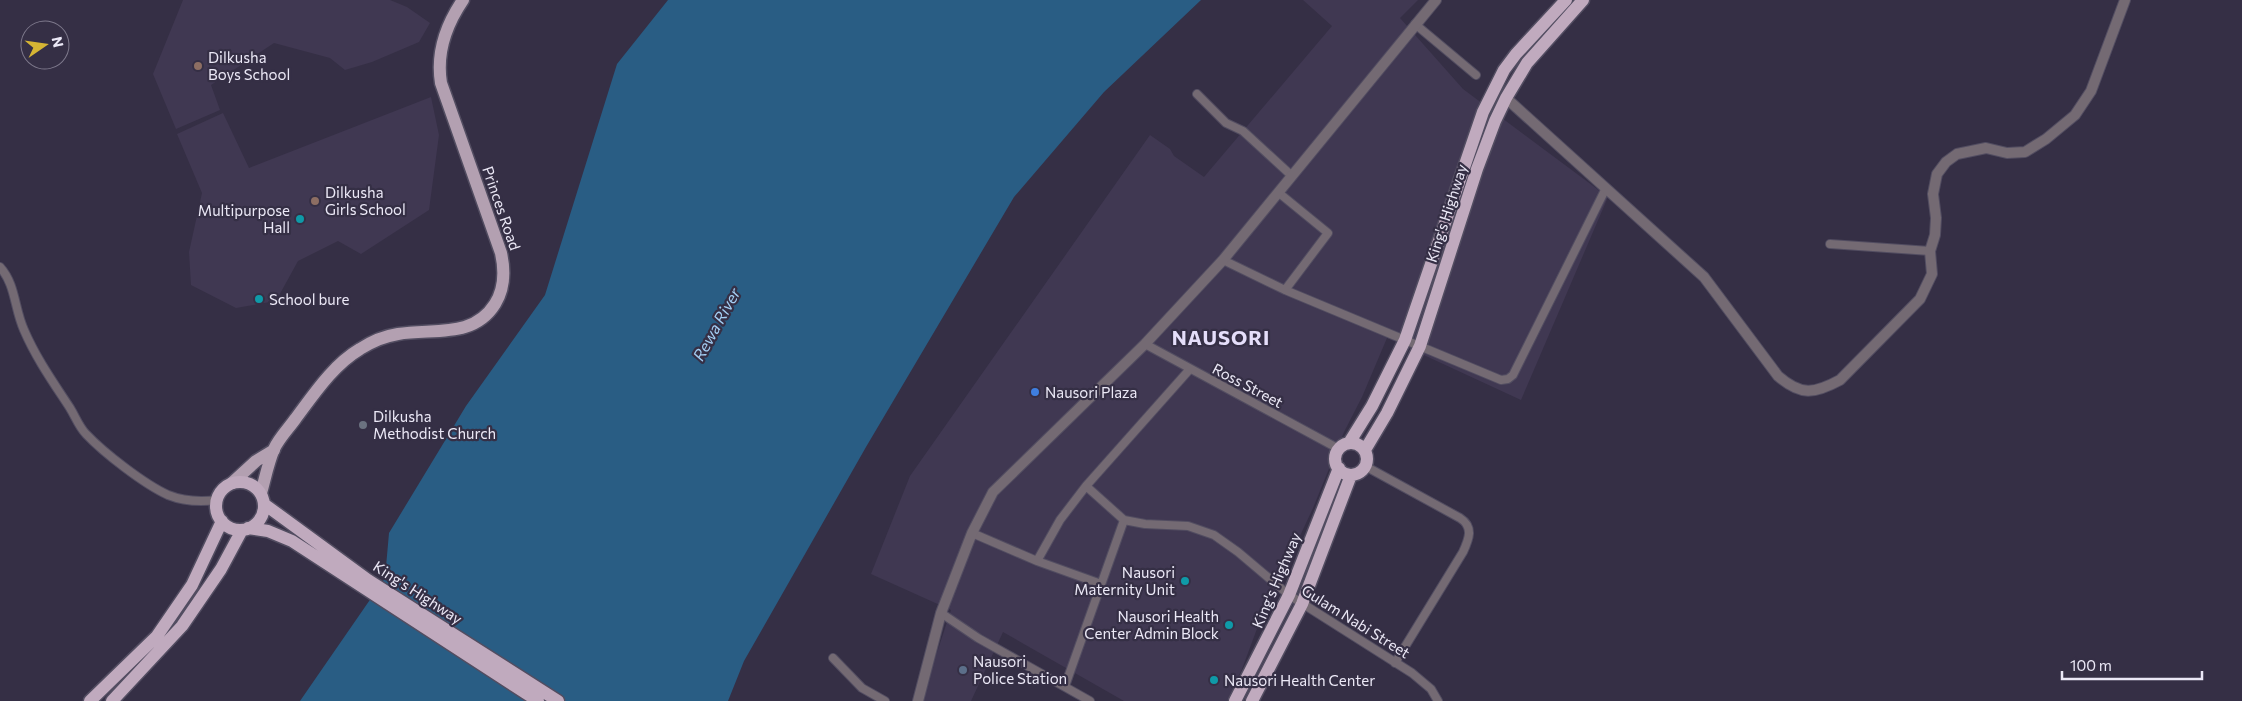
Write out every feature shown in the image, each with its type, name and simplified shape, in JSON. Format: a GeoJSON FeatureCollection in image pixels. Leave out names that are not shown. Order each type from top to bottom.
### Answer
{"type":"FeatureCollection","features":[{"type":"Feature","properties":{"kind":"highway","name":"King's Highway"},"geometry":{"type":"LineString","coordinates":[[1344,446],[1372,406],[1405,340],[1483,112],[1494,89],[1516,54],[1566,0]]}},
{"type":"Feature","properties":{"kind":"highway","name":"King's Highway"},"geometry":{"type":"LineString","coordinates":[[1365,450],[1387,413],[1420,346],[1478,168],[1495,121],[1506,98],[1527,63],[1583,0]]}},
{"type":"Feature","properties":{"kind":"highway"},"geometry":{"type":"LineString","coordinates":[[1360,445],[1365,450],[1367,457],[1365,466],[1361,471],[1351,474],[1344,473],[1339,468],[1336,461],[1344,446],[1360,445]]}},
{"type":"Feature","properties":{"kind":"highway","name":"King's Highway"},"geometry":{"type":"LineString","coordinates":[[1235,701],[1289,595],[1339,468]]}},
{"type":"Feature","properties":{"kind":"highway","name":"King's Highway"},"geometry":{"type":"LineString","coordinates":[[1252,701],[1302,604],[1351,474]]}},
{"type":"Feature","properties":{"kind":"highway"},"geometry":{"type":"LineString","coordinates":[[232,482],[243,482],[253,485],[262,498],[263,514],[257,523],[245,529],[231,528],[222,521],[216,508],[217,500],[222,489],[232,482]]}},
{"type":"Feature","properties":{"kind":"highway","name":"King's Highway"},"geometry":{"type":"LineString","coordinates":[[262,498],[365,584],[538,701]]}},
{"type":"Feature","properties":{"kind":"highway"},"geometry":{"type":"LineString","coordinates":[[90,701],[157,636],[192,585],[222,521]]}},
{"type":"Feature","properties":{"kind":"highway","name":"King's Highway"},"geometry":{"type":"LineString","coordinates":[[245,529],[268,531],[292,541],[558,701]]}},
{"type":"Feature","properties":{"kind":"highway"},"geometry":{"type":"LineString","coordinates":[[112,701],[182,626],[222,569],[245,529]]}},
{"type":"Feature","properties":{"kind":"main road","name":"Princes Road"},"geometry":{"type":"LineString","coordinates":[[262,498],[274,450],[320,386],[358,350],[398,334],[442,331],[474,325],[486,317],[499,298],[504,269],[501,253],[441,83],[439,71],[440,53],[446,30],[463,0]]}},
{"type":"Feature","properties":{"kind":"main road","name":"Princes Road"},"geometry":{"type":"LineString","coordinates":[[232,482],[256,461],[274,450]]}},
{"type":"Feature","properties":{"kind":"street"},"geometry":{"type":"LineString","coordinates":[[918,701],[941,613],[972,534],[993,492],[1145,344],[1223,260],[1436,0]]}},
{"type":"Feature","properties":{"kind":"street"},"geometry":{"type":"LineString","coordinates":[[1506,98],[1642,223],[1704,277],[1745,330],[1766,362],[1791,388],[1812,392],[1824,389],[1840,380],[1920,299],[1932,274],[1930,251],[1935,235],[1936,218],[1934,194],[1937,174],[1946,162],[1957,154],[1986,148],[2007,153],[2025,152],[2046,139],[2075,114],[2090,91],[2125,0]]}},
{"type":"Feature","properties":{"kind":"street"},"geometry":{"type":"LineString","coordinates":[[1415,24],[1476,75]]}},
{"type":"Feature","properties":{"kind":"street"},"geometry":{"type":"LineString","coordinates":[[1197,94],[1226,123],[1243,132],[1292,176]]}},
{"type":"Feature","properties":{"kind":"street"},"geometry":{"type":"LineString","coordinates":[[1223,260],[1285,290],[1501,380],[1513,375],[1606,188]]}},
{"type":"Feature","properties":{"kind":"street"},"geometry":{"type":"LineString","coordinates":[[1279,193],[1328,233],[1285,290]]}},
{"type":"Feature","properties":{"kind":"street"},"geometry":{"type":"LineString","coordinates":[[1830,244],[1930,251]]}},
{"type":"Feature","properties":{"kind":"street"},"geometry":{"type":"LineString","coordinates":[[0,267],[7,274],[12,286],[20,322],[29,342],[48,377],[85,433],[122,464],[169,495],[201,502],[217,500]]}},
{"type":"Feature","properties":{"kind":"street","name":"Ross Street"},"geometry":{"type":"LineString","coordinates":[[1145,344],[1190,369],[1344,446]]}},
{"type":"Feature","properties":{"kind":"street"},"geometry":{"type":"LineString","coordinates":[[1036,561],[1060,520],[1086,486],[1190,369]]}},
{"type":"Feature","properties":{"kind":"street"},"geometry":{"type":"LineString","coordinates":[[1365,466],[1460,518],[1469,526],[1469,538],[1463,552],[1396,663]]}},
{"type":"Feature","properties":{"kind":"street"},"geometry":{"type":"LineString","coordinates":[[1065,686],[1124,520],[1086,486]]}},
{"type":"Feature","properties":{"kind":"street","name":"Gulam Nabi Street"},"geometry":{"type":"LineString","coordinates":[[1124,520],[1145,524],[1188,526],[1214,535],[1238,552],[1289,595],[1396,663],[1431,689],[1438,701]]}},
{"type":"Feature","properties":{"kind":"street"},"geometry":{"type":"LineString","coordinates":[[972,534],[1036,561],[1101,584]]}},
{"type":"Feature","properties":{"kind":"street"},"geometry":{"type":"LineString","coordinates":[[941,613],[978,638],[1090,701]]}},
{"type":"Feature","properties":{"kind":"street"},"geometry":{"type":"LineString","coordinates":[[834,658],[862,688],[885,701]]}},
{"type":"Feature","properties":{"kind":"shaded area","name":"Dilkusha Boys School"},"geometry":{"type":"Polygon","coordinates":[[[183,0],[390,0],[407,7],[430,23],[419,42],[372,62],[345,70],[330,58],[274,43],[211,85],[220,110],[176,129],[153,74],[183,0]]]}},
{"type":"Feature","properties":{"kind":"shaded area"},"geometry":{"type":"Polygon","coordinates":[[[1303,0],[1418,0],[1400,18],[1463,89],[1608,197],[1521,400],[1387,338],[1362,397],[1344,432],[1313,508],[1258,626],[1242,669],[1227,701],[1124,701],[1003,632],[971,701],[921,701],[951,610],[871,574],[910,476],[1150,135],[1170,149],[1174,156],[1204,177],[1332,26],[1303,0]]]}},
{"type":"Feature","properties":{"kind":"shaded area","name":"Dilkusha Girls School"},"geometry":{"type":"Polygon","coordinates":[[[431,97],[439,135],[429,210],[361,254],[338,241],[298,261],[276,301],[236,308],[191,285],[189,252],[202,193],[177,134],[223,113],[249,168],[431,97]]]}},
{"type":"Feature","properties":{"kind":"water","name":"Rewa River"},"geometry":{"type":"Polygon","coordinates":[[[668,0],[1201,0],[1104,92],[1014,197],[866,447],[744,661],[728,701],[300,701],[385,578],[389,533],[466,406],[545,295],[617,64],[668,0]]]}},
{"type":"Feature","properties":{"kind":"place","name":"Dilkusha Boys School"},"geometry":{"type":"Point","coordinates":[198,66]}},
{"type":"Feature","properties":{"kind":"place","name":"Dilkusha Girls School"},"geometry":{"type":"Point","coordinates":[315,201]}},
{"type":"Feature","properties":{"kind":"place","name":"Multipurpose Hall"},"geometry":{"type":"Point","coordinates":[300,219]}},
{"type":"Feature","properties":{"kind":"place","name":"School bure"},"geometry":{"type":"Point","coordinates":[259,299]}},
{"type":"Feature","properties":{"kind":"place","name":"Nausori Plaza"},"geometry":{"type":"Point","coordinates":[1035,392]}},
{"type":"Feature","properties":{"kind":"place","name":"Dilkusha Methodist Church"},"geometry":{"type":"Point","coordinates":[363,425]}},
{"type":"Feature","properties":{"kind":"place","name":"Nausori Maternity Unit"},"geometry":{"type":"Point","coordinates":[1185,581]}},
{"type":"Feature","properties":{"kind":"place","name":"Nausori Health Center Admin Block"},"geometry":{"type":"Point","coordinates":[1229,625]}},
{"type":"Feature","properties":{"kind":"place","name":"Nausori Police Station"},"geometry":{"type":"Point","coordinates":[963,670]}},
{"type":"Feature","properties":{"kind":"place","name":"Nausori Health Center"},"geometry":{"type":"Point","coordinates":[1214,680]}},
{"type":"Feature","properties":{"kind":"district","name":"NAUSORI"},"geometry":{"type":"Point","coordinates":[1221,337]}}]}
